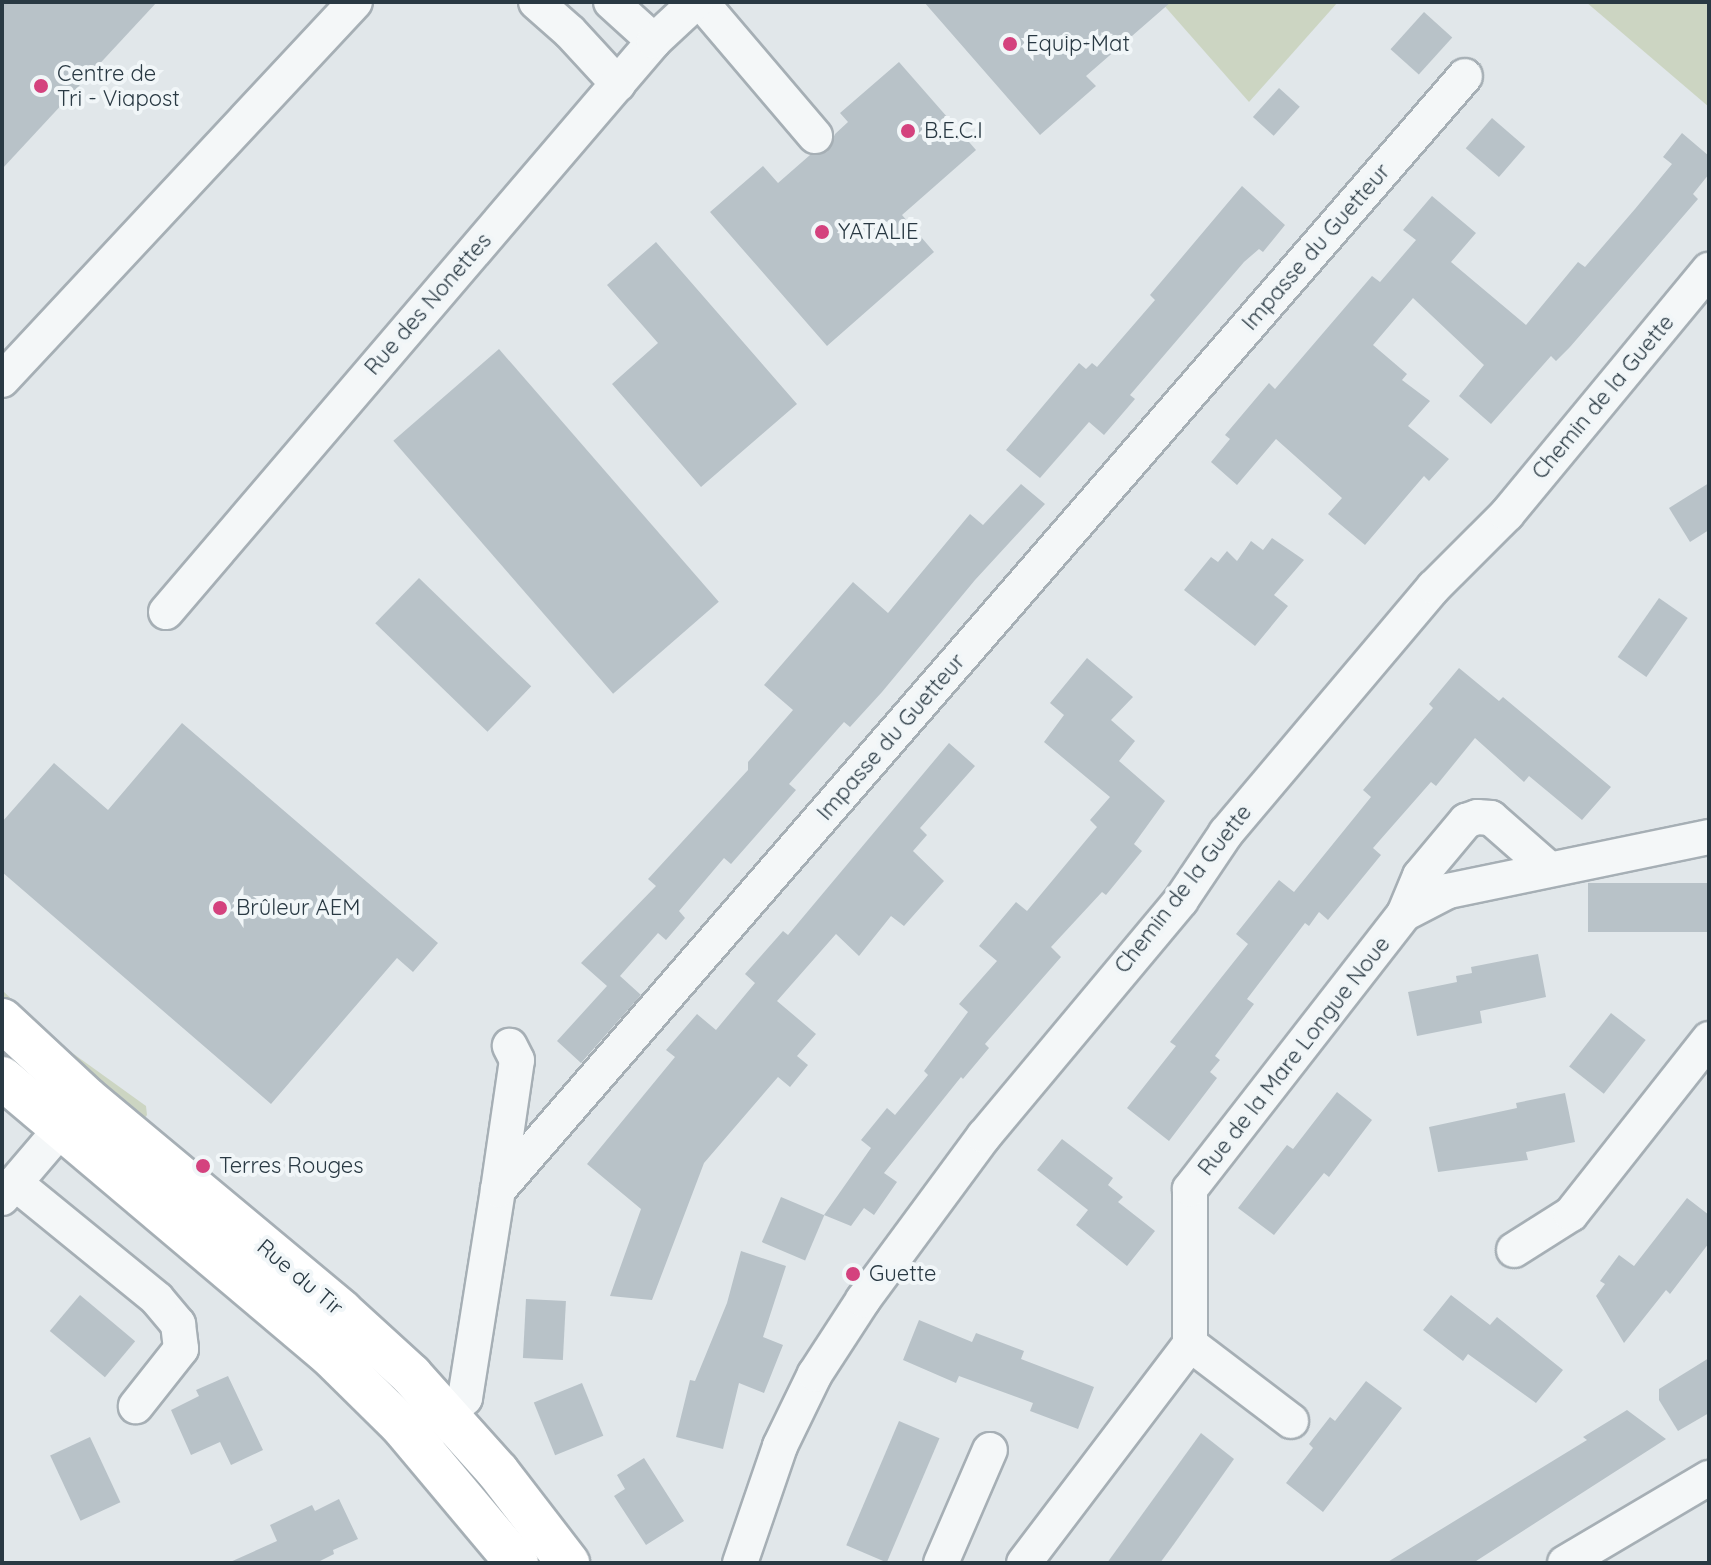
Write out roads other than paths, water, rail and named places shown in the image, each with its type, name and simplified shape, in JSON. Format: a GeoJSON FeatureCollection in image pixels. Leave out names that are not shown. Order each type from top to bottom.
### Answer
{"type":"FeatureCollection","features":[{"type":"Feature","properties":{"kind":"main road","name":"Rue du Tir"},"geometry":{"type":"LineString","coordinates":[[2,1020],[87,1099],[341,1311],[449,1414],[568,1563]]}},
{"type":"Feature","properties":{"kind":"main road","name":"Rue du Tir"},"geometry":{"type":"LineString","coordinates":[[2,1078],[329,1354],[418,1444],[517,1563]]}},
{"type":"Feature","properties":{"kind":"street"},"geometry":{"type":"LineString","coordinates":[[2,380],[355,2]]}},
{"type":"Feature","properties":{"kind":"street"},"geometry":{"type":"LineString","coordinates":[[536,2],[570,32],[618,84]]}},
{"type":"Feature","properties":{"kind":"street"},"geometry":{"type":"LineString","coordinates":[[611,2],[654,41]]}},
{"type":"Feature","properties":{"kind":"street"},"geometry":{"type":"LineString","coordinates":[[698,2],[815,136]]}},
{"type":"Feature","properties":{"kind":"street","name":"Rue des Nonettes"},"geometry":{"type":"LineString","coordinates":[[166,612],[654,41],[698,2]]}},
{"type":"Feature","properties":{"kind":"street","name":"Impasse du Guetteur"},"geometry":{"type":"LineString","coordinates":[[498,1190],[1465,76]]}},
{"type":"Feature","properties":{"kind":"street","name":"Chemin de la Guette"},"geometry":{"type":"LineString","coordinates":[[740,1563],[780,1446],[815,1374],[863,1300],[984,1136],[1181,900],[1226,833],[1434,587],[1507,514],[1709,270]]}},
{"type":"Feature","properties":{"kind":"street","name":"Rue de la Mare Longue Noue"},"geometry":{"type":"LineString","coordinates":[[1190,1344],[1190,1189],[1404,914],[1420,876],[1466,821],[1477,817],[1491,818],[1549,869]]}},
{"type":"Feature","properties":{"kind":"street","name":"Rue de la Mare Longue Noue"},"geometry":{"type":"LineString","coordinates":[[1404,914],[1448,891],[1709,837]]}},
{"type":"Feature","properties":{"kind":"street"},"geometry":{"type":"LineString","coordinates":[[1514,1250],[1571,1214],[1709,1039]]}},
{"type":"Feature","properties":{"kind":"street"},"geometry":{"type":"LineString","coordinates":[[418,1444],[465,1398],[517,1060],[510,1046]]}},
{"type":"Feature","properties":{"kind":"street"},"geometry":{"type":"LineString","coordinates":[[87,1099],[8,1190],[157,1299],[178,1324],[181,1349],[136,1406]]}},
{"type":"Feature","properties":{"kind":"street"},"geometry":{"type":"LineString","coordinates":[[1024,1563],[1190,1344],[1291,1421]]}},
{"type":"Feature","properties":{"kind":"street"},"geometry":{"type":"LineString","coordinates":[[941,1563],[990,1450]]}},
{"type":"Feature","properties":{"kind":"street"},"geometry":{"type":"LineString","coordinates":[[1565,1563],[1709,1478]]}},
{"type":"Feature","properties":{"kind":"place","name":"Equip-Mat"},"geometry":{"type":"Point","coordinates":[1010,44]}},
{"type":"Feature","properties":{"kind":"place","name":"Centre de Tri - Viapost"},"geometry":{"type":"Point","coordinates":[41,86]}},
{"type":"Feature","properties":{"kind":"place","name":"B.E.C.I"},"geometry":{"type":"Point","coordinates":[908,131]}},
{"type":"Feature","properties":{"kind":"place","name":"YATALIE"},"geometry":{"type":"Point","coordinates":[822,232]}},
{"type":"Feature","properties":{"kind":"place","name":"Brûleur AEM"},"geometry":{"type":"Point","coordinates":[220,908]}},
{"type":"Feature","properties":{"kind":"place","name":"Terres Rouges"},"geometry":{"type":"Point","coordinates":[203,1166]}},
{"type":"Feature","properties":{"kind":"place","name":"Guette"},"geometry":{"type":"Point","coordinates":[853,1274]}}]}
